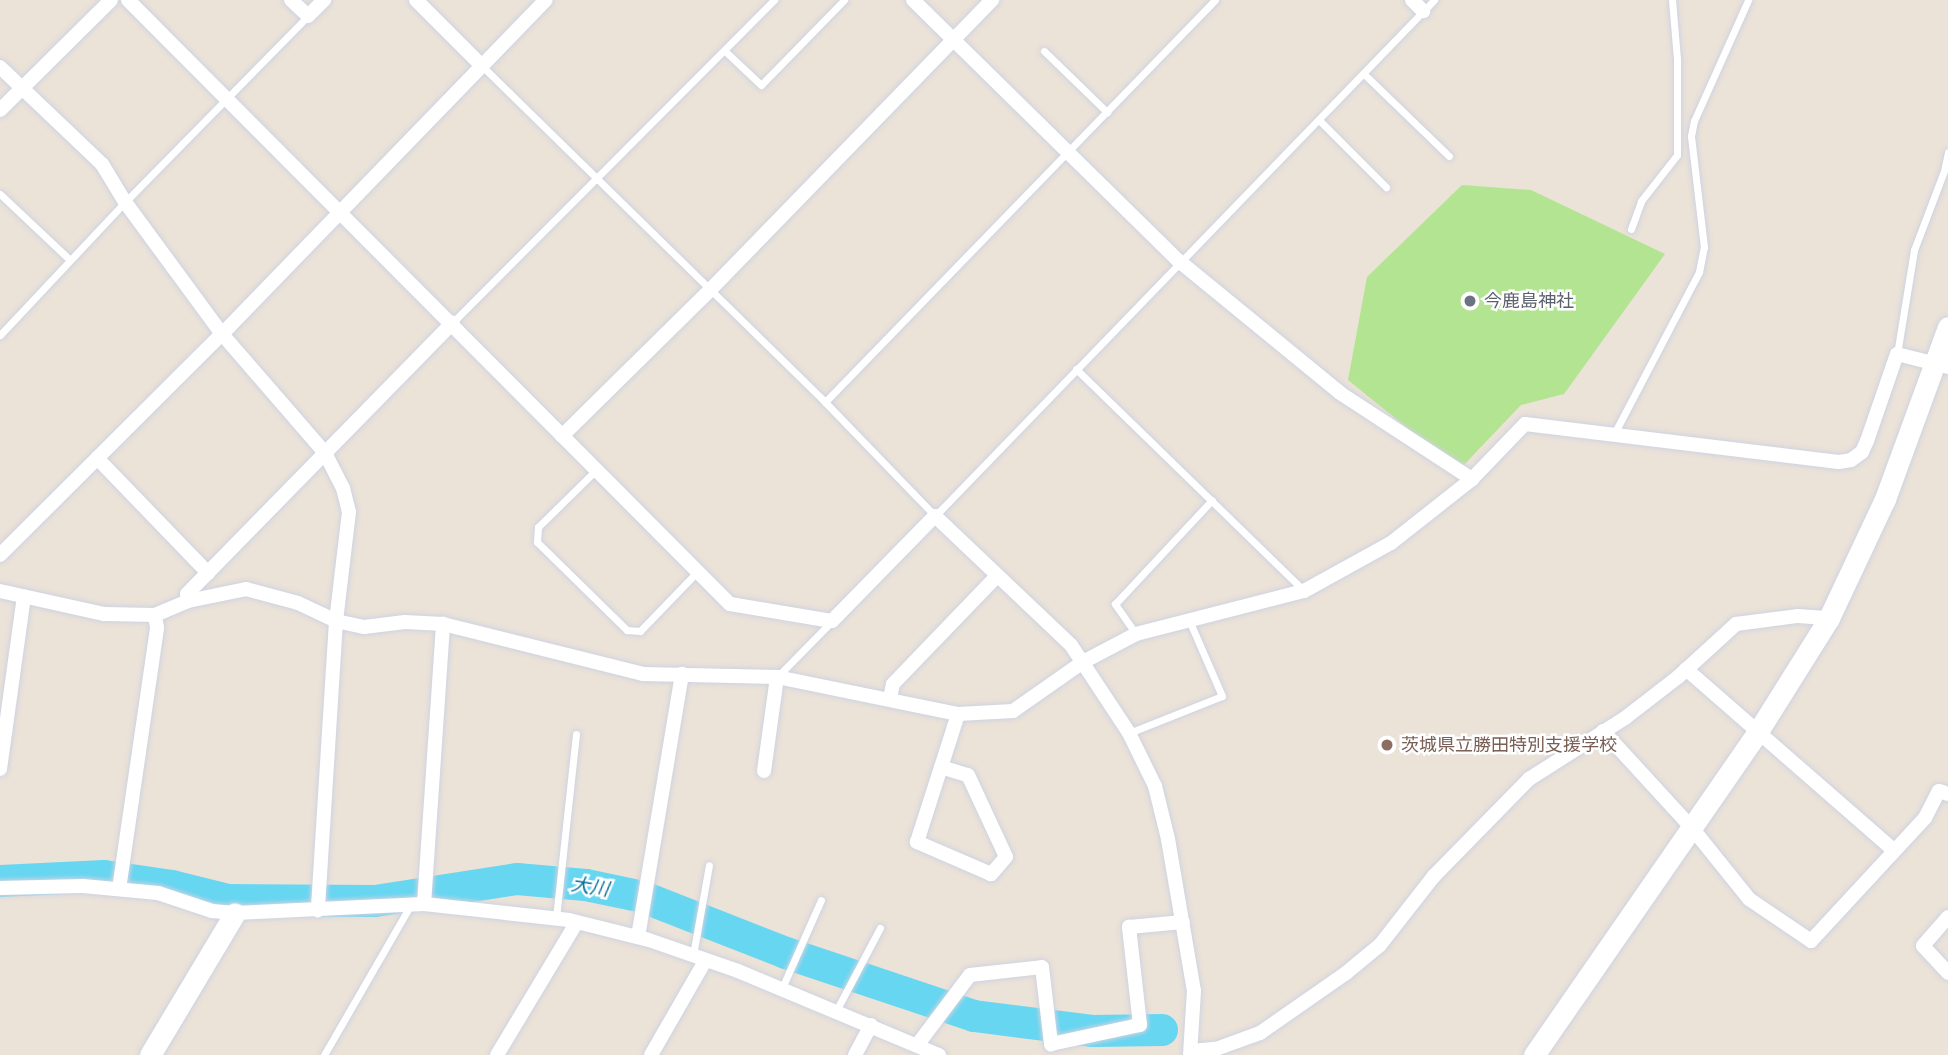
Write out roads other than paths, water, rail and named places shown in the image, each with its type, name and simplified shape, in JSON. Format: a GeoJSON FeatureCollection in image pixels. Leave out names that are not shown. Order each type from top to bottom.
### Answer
{"type":"FeatureCollection","features":[{"type":"Feature","properties":{"kind":"street"},"geometry":{"type":"LineString","coordinates":[[0,110],[111,0]]}},
{"type":"Feature","properties":{"kind":"street"},"geometry":{"type":"LineString","coordinates":[[128,0],[453,322],[562,436],[730,604],[832,621],[935,516],[996,578],[1071,645],[1129,733],[1155,786],[1194,991],[1190,1053],[1216,1049],[1260,1033],[1346,973],[1380,945],[1434,876],[1529,779],[1625,718],[1736,624],[1798,616],[1829,618]]}},
{"type":"Feature","properties":{"kind":"street"},"geometry":{"type":"LineString","coordinates":[[291,0],[308,16],[324,0]]}},
{"type":"Feature","properties":{"kind":"street"},"geometry":{"type":"LineString","coordinates":[[416,0],[482,66]]}},
{"type":"Feature","properties":{"kind":"street"},"geometry":{"type":"LineString","coordinates":[[0,555],[222,334],[338,211],[546,0]]}},
{"type":"Feature","properties":{"kind":"street"},"geometry":{"type":"LineString","coordinates":[[913,0],[1180,261],[1340,393],[1472,479]]}},
{"type":"Feature","properties":{"kind":"street"},"geometry":{"type":"LineString","coordinates":[[562,436],[710,290],[992,0]]}},
{"type":"Feature","properties":{"kind":"street"},"geometry":{"type":"LineString","coordinates":[[0,67],[102,164],[125,202],[222,334],[325,453],[343,488],[349,512],[336,621],[318,910]]}},
{"type":"Feature","properties":{"kind":"street"},"geometry":{"type":"LineString","coordinates":[[188,601],[187,594],[453,322]]}},
{"type":"Feature","properties":{"kind":"street"},"geometry":{"type":"LineString","coordinates":[[1534,1055],[1758,733],[1829,618],[1885,499],[1942,366],[1948,327]]}},
{"type":"Feature","properties":{"kind":"street"},"geometry":{"type":"LineString","coordinates":[[0,591],[104,614],[155,615],[188,601],[246,589],[298,603],[336,621],[364,627],[405,622],[443,624],[643,674],[777,677],[958,714],[1013,711],[1083,662],[1136,634],[1304,591],[1391,543],[1472,479],[1525,424],[1839,462],[1851,460],[1862,452],[1897,354],[1942,366]]}},
{"type":"Feature","properties":{"kind":"street"},"geometry":{"type":"LineString","coordinates":[[97,458],[208,573]]}},
{"type":"Feature","properties":{"kind":"street"},"geometry":{"type":"LineString","coordinates":[[890,699],[893,684],[996,578]]}},
{"type":"Feature","properties":{"kind":"street"},"geometry":{"type":"LineString","coordinates":[[0,769],[6,660],[24,597]]}},
{"type":"Feature","properties":{"kind":"street"},"geometry":{"type":"LineString","coordinates":[[119,889],[157,628],[155,615]]}},
{"type":"Feature","properties":{"kind":"street"},"geometry":{"type":"LineString","coordinates":[[417,905],[443,624]]}},
{"type":"Feature","properties":{"kind":"street"},"geometry":{"type":"LineString","coordinates":[[1686,669],[1892,849]]}},
{"type":"Feature","properties":{"kind":"street"},"geometry":{"type":"LineString","coordinates":[[638,937],[682,674]]}},
{"type":"Feature","properties":{"kind":"street"},"geometry":{"type":"LineString","coordinates":[[764,771],[777,677]]}},
{"type":"Feature","properties":{"kind":"street"},"geometry":{"type":"LineString","coordinates":[[941,767],[968,775],[1001,845],[1006,857],[991,874],[917,842],[941,767],[958,714]]}},
{"type":"Feature","properties":{"kind":"street"},"geometry":{"type":"LineString","coordinates":[[1602,731],[1692,828],[1748,899],[1811,941],[1892,849],[1925,818],[1939,791],[1948,794]]}},
{"type":"Feature","properties":{"kind":"street"},"geometry":{"type":"LineString","coordinates":[[0,888],[82,886],[158,893],[212,911],[235,913],[417,905],[577,922],[638,937],[699,958],[782,989],[939,1055]]}},
{"type":"Feature","properties":{"kind":"street"},"geometry":{"type":"LineString","coordinates":[[150,1055],[235,913]]}},
{"type":"Feature","properties":{"kind":"street"},"geometry":{"type":"LineString","coordinates":[[1948,917],[1923,946],[1948,973]]}},
{"type":"Feature","properties":{"kind":"street"},"geometry":{"type":"LineString","coordinates":[[497,1055],[577,922]]}},
{"type":"Feature","properties":{"kind":"street"},"geometry":{"type":"LineString","coordinates":[[918,1045],[970,975],[1042,967],[1051,1044],[1140,1025],[1129,927],[1183,922]]}},
{"type":"Feature","properties":{"kind":"street"},"geometry":{"type":"LineString","coordinates":[[651,1055],[699,958]]}},
{"type":"Feature","properties":{"kind":"street"},"geometry":{"type":"LineString","coordinates":[[855,1055],[871,1026]]}},
{"type":"Feature","properties":{"kind":"lane"},"geometry":{"type":"LineString","coordinates":[[453,322],[726,52],[774,0]]}},
{"type":"Feature","properties":{"kind":"lane"},"geometry":{"type":"LineString","coordinates":[[726,52],[761,85],[844,0]]}},
{"type":"Feature","properties":{"kind":"lane"},"geometry":{"type":"LineString","coordinates":[[825,402],[1215,0]]}},
{"type":"Feature","properties":{"kind":"lane"},"geometry":{"type":"LineString","coordinates":[[1631,229],[1641,201],[1677,155],[1677,58],[1672,0]]}},
{"type":"Feature","properties":{"kind":"lane"},"geometry":{"type":"LineString","coordinates":[[1614,434],[1699,272],[1704,247],[1691,136],[1693,121],[1748,0]]}},
{"type":"Feature","properties":{"kind":"lane"},"geometry":{"type":"LineString","coordinates":[[482,66],[825,402],[935,516],[1364,74],[1423,4]]}},
{"type":"Feature","properties":{"kind":"lane"},"geometry":{"type":"LineString","coordinates":[[0,335],[125,202],[308,16]]}},
{"type":"Feature","properties":{"kind":"lane"},"geometry":{"type":"LineString","coordinates":[[1044,51],[1107,112]]}},
{"type":"Feature","properties":{"kind":"lane"},"geometry":{"type":"LineString","coordinates":[[1364,74],[1449,156]]}},
{"type":"Feature","properties":{"kind":"lane"},"geometry":{"type":"LineString","coordinates":[[1319,120],[1386,187]]}},
{"type":"Feature","properties":{"kind":"lane"},"geometry":{"type":"LineString","coordinates":[[1897,354],[1914,250],[1944,171],[1948,152]]}},
{"type":"Feature","properties":{"kind":"lane"},"geometry":{"type":"LineString","coordinates":[[0,194],[70,260]]}},
{"type":"Feature","properties":{"kind":"lane"},"geometry":{"type":"LineString","coordinates":[[1076,369],[1304,591]]}},
{"type":"Feature","properties":{"kind":"lane"},"geometry":{"type":"LineString","coordinates":[[596,470],[538,527],[537,542],[627,630],[640,631],[698,571]]}},
{"type":"Feature","properties":{"kind":"lane"},"geometry":{"type":"LineString","coordinates":[[1136,634],[1115,604],[1212,500]]}},
{"type":"Feature","properties":{"kind":"lane"},"geometry":{"type":"LineString","coordinates":[[1129,733],[1222,696],[1189,620]]}},
{"type":"Feature","properties":{"kind":"lane"},"geometry":{"type":"LineString","coordinates":[[777,677],[832,621]]}},
{"type":"Feature","properties":{"kind":"lane"},"geometry":{"type":"LineString","coordinates":[[556,919],[576,734]]}},
{"type":"Feature","properties":{"kind":"lane"},"geometry":{"type":"LineString","coordinates":[[699,958],[709,865]]}},
{"type":"Feature","properties":{"kind":"lane"},"geometry":{"type":"LineString","coordinates":[[782,989],[821,900]]}},
{"type":"Feature","properties":{"kind":"lane"},"geometry":{"type":"LineString","coordinates":[[324,1055],[417,905]]}},
{"type":"Feature","properties":{"kind":"lane"},"geometry":{"type":"LineString","coordinates":[[836,1011],[880,928]]}},
{"type":"Feature","properties":{"kind":"waterway","name":"大川"},"geometry":{"type":"LineString","coordinates":[[0,881],[104,876],[172,886],[228,900],[375,901],[517,879],[586,885],[643,897],[786,953],[974,1016],[1092,1031],[1162,1030]]}},
{"type":"Feature","properties":{"kind":"place","name":"今鹿島神社"},"geometry":{"type":"Point","coordinates":[1470,301]}},
{"type":"Feature","properties":{"kind":"place","name":"茨城県立勝田特別支援学校"},"geometry":{"type":"Point","coordinates":[1387,745]}}]}
